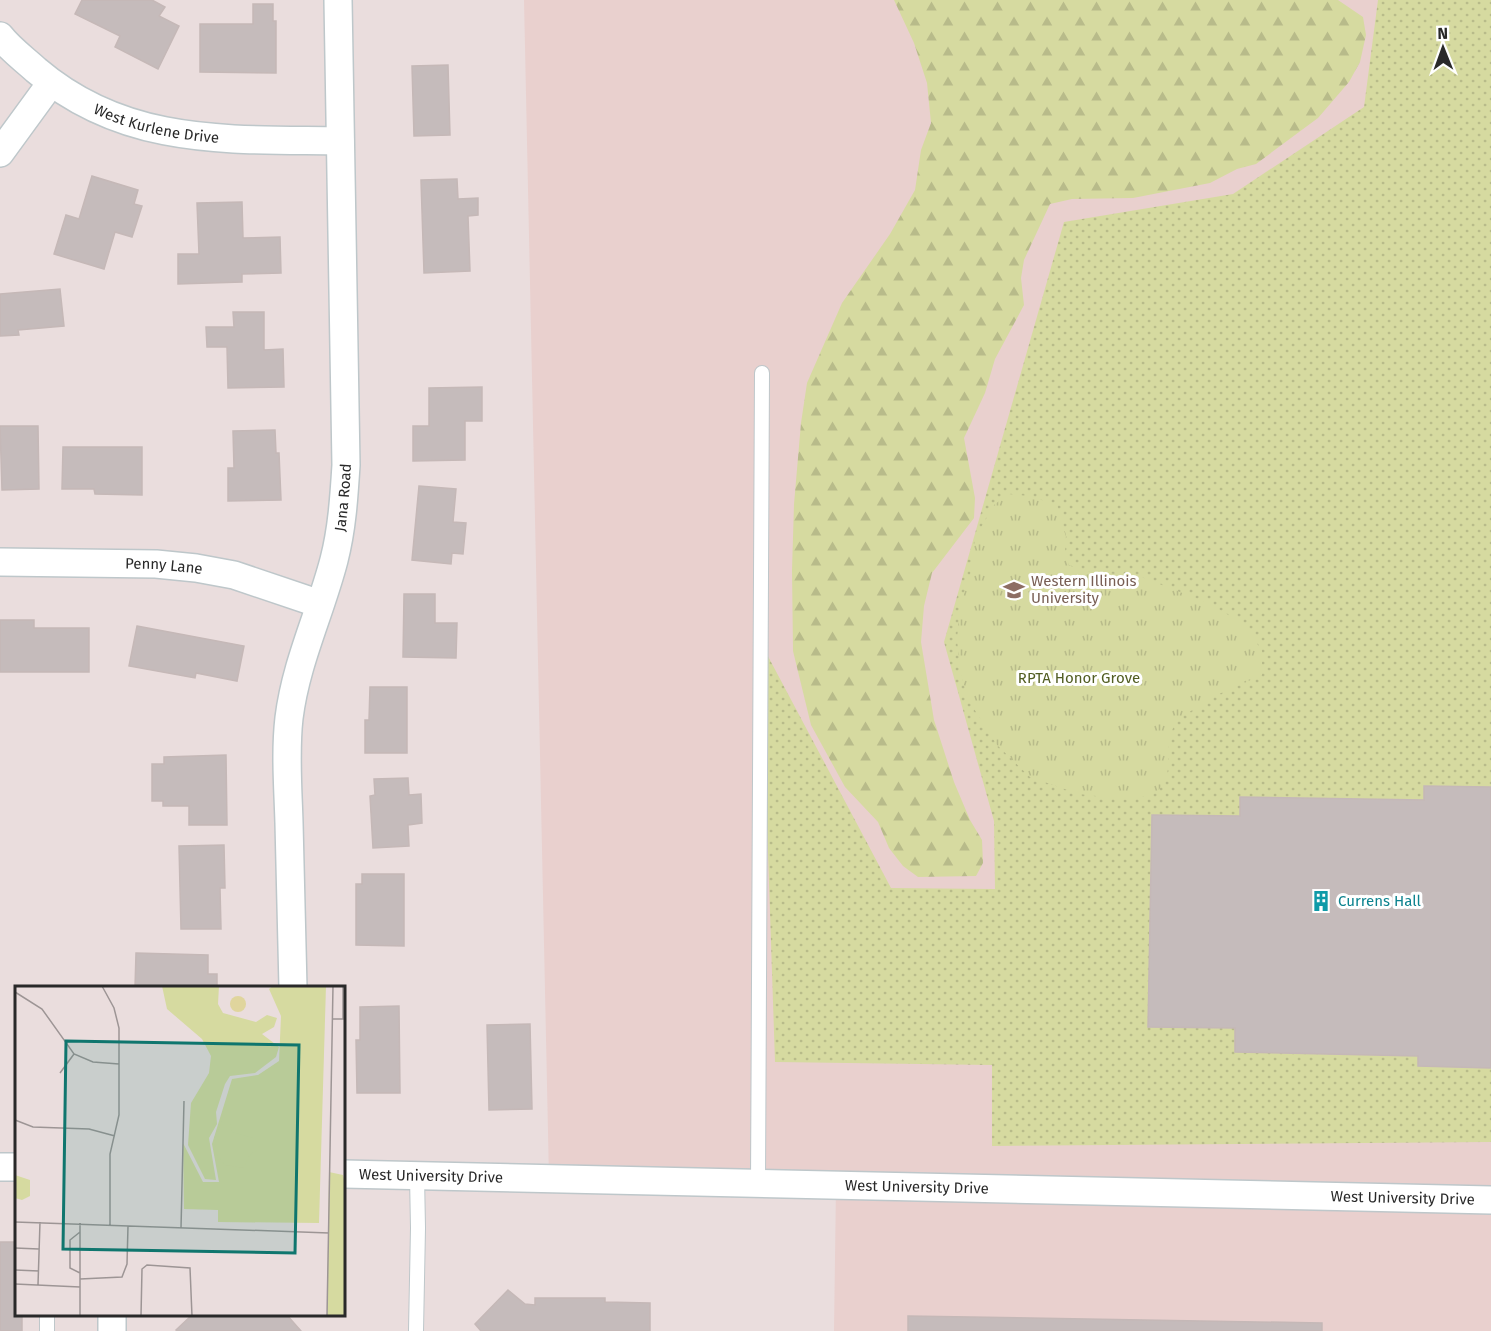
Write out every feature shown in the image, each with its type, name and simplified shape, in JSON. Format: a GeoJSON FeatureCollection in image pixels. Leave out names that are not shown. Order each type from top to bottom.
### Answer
{"type":"FeatureCollection","features":[{"type":"Feature","properties":{"kind":"street","name":"Jana Road"},"geometry":{"type":"LineString","coordinates":[[293,986],[287,759],[289,719],[295,680],[336,547],[346,465],[338,0]]}},
{"type":"Feature","properties":{"kind":"street","name":"West Kurlene Drive"},"geometry":{"type":"LineString","coordinates":[[0,36],[7,45],[51,83],[89,106],[129,123],[171,134],[214,139],[340,141]]}},
{"type":"Feature","properties":{"kind":"street"},"geometry":{"type":"LineString","coordinates":[[0,153],[51,83]]}},
{"type":"Feature","properties":{"kind":"street","name":"Penny Lane"},"geometry":{"type":"LineString","coordinates":[[0,562],[156,564],[196,568],[234,575],[320,604]]}},
{"type":"Feature","properties":{"kind":"street","name":"West University Drive"},"geometry":{"type":"LineString","coordinates":[[345,1174],[1491,1200]]}},
{"type":"Feature","properties":{"kind":"lane"},"geometry":{"type":"LineString","coordinates":[[758,1184],[762,374]]}},
{"type":"Feature","properties":{"kind":"lane"},"geometry":{"type":"LineString","coordinates":[[416,1331],[417,1176]]}},
{"type":"Feature","properties":{"kind":"shaded area","name":"Western Illinois University"},"geometry":{"type":"Polygon","coordinates":[[[524,0],[1491,0],[1491,1331],[834,1331],[836,1186],[549,1179],[524,0]]]}},
{"type":"Feature","properties":{"kind":"green space"},"geometry":{"type":"Polygon","coordinates":[[[894,0],[1338,0],[1363,17],[1366,35],[1360,62],[1349,82],[1318,118],[1256,164],[1237,169],[1210,183],[1133,198],[1072,199],[1050,204],[1024,260],[1021,278],[1024,305],[995,359],[985,393],[964,438],[975,498],[974,518],[932,573],[924,606],[921,642],[934,720],[954,782],[970,820],[982,840],[983,863],[976,876],[918,877],[903,866],[889,848],[878,822],[845,787],[811,725],[793,651],[794,504],[807,383],[842,303],[890,234],[915,190],[921,150],[931,123],[927,83],[914,43],[894,0]]]}},
{"type":"Feature","properties":{"kind":"green space"},"geometry":{"type":"Polygon","coordinates":[[[1378,0],[1491,0],[1491,1142],[992,1146],[992,1065],[775,1062],[761,643],[891,888],[995,889],[994,821],[944,642],[1064,222],[1233,194],[1364,107],[1378,0]]]}},
{"type":"Feature","properties":{"kind":"green space","name":"RPTA Honor Grove"},"geometry":{"type":"Polygon","coordinates":[[[1008,494],[1029,496],[1057,505],[1066,535],[1065,553],[1069,565],[1081,571],[1139,576],[1208,603],[1237,620],[1250,633],[1262,651],[1262,675],[1219,694],[1176,720],[1169,739],[1165,782],[1156,793],[1130,800],[1079,794],[1030,777],[997,745],[969,701],[961,675],[957,640],[960,605],[970,576],[975,538],[994,505],[1008,494]]]}},
{"type":"Feature","properties":{"kind":"building"},"geometry":{"type":"Polygon","coordinates":[[[82,0],[152,0],[165,7],[159,16],[179,26],[158,69],[115,47],[120,36],[75,14],[82,0]]]}},
{"type":"Feature","properties":{"kind":"building"},"geometry":{"type":"Polygon","coordinates":[[[253,4],[273,4],[273,21],[276,21],[276,73],[200,72],[200,24],[253,24],[253,4]]]}},
{"type":"Feature","properties":{"kind":"building"},"geometry":{"type":"Polygon","coordinates":[[[448,65],[450,135],[414,136],[412,66],[448,65]]]}},
{"type":"Feature","properties":{"kind":"building"},"geometry":{"type":"Polygon","coordinates":[[[92,176],[138,190],[134,204],[142,206],[132,237],[115,232],[104,269],[54,254],[66,215],[79,219],[92,176]]]}},
{"type":"Feature","properties":{"kind":"building"},"geometry":{"type":"Polygon","coordinates":[[[457,179],[458,199],[478,198],[478,215],[468,216],[470,271],[424,273],[421,180],[457,179]]]}},
{"type":"Feature","properties":{"kind":"building"},"geometry":{"type":"Polygon","coordinates":[[[242,202],[243,238],[280,237],[281,273],[242,274],[242,282],[178,284],[178,254],[199,254],[197,203],[242,202]]]}},
{"type":"Feature","properties":{"kind":"building"},"geometry":{"type":"Polygon","coordinates":[[[60,289],[64,326],[18,330],[19,335],[0,336],[0,294],[60,289]]]}},
{"type":"Feature","properties":{"kind":"building"},"geometry":{"type":"Polygon","coordinates":[[[233,312],[264,312],[264,350],[283,349],[284,387],[228,388],[227,347],[207,347],[206,327],[234,327],[233,312]]]}},
{"type":"Feature","properties":{"kind":"building"},"geometry":{"type":"Polygon","coordinates":[[[482,387],[482,421],[465,421],[465,460],[413,461],[413,426],[429,426],[429,388],[482,387]]]}},
{"type":"Feature","properties":{"kind":"building"},"geometry":{"type":"Polygon","coordinates":[[[0,426],[38,426],[39,489],[2,490],[0,426]]]}},
{"type":"Feature","properties":{"kind":"building"},"geometry":{"type":"Polygon","coordinates":[[[275,430],[276,453],[279,453],[281,500],[228,501],[228,468],[234,468],[233,431],[275,430]]]}},
{"type":"Feature","properties":{"kind":"building"},"geometry":{"type":"Polygon","coordinates":[[[63,447],[142,447],[142,495],[95,494],[94,489],[62,489],[63,447]]]}},
{"type":"Feature","properties":{"kind":"building"},"geometry":{"type":"Polygon","coordinates":[[[419,486],[456,489],[453,522],[466,523],[463,554],[452,553],[451,564],[412,560],[419,486]]]}},
{"type":"Feature","properties":{"kind":"building"},"geometry":{"type":"Polygon","coordinates":[[[404,594],[435,594],[435,623],[457,623],[456,658],[403,657],[404,594]]]}},
{"type":"Feature","properties":{"kind":"building"},"geometry":{"type":"Polygon","coordinates":[[[0,620],[34,620],[34,628],[89,628],[89,672],[0,672],[0,620]]]}},
{"type":"Feature","properties":{"kind":"building"},"geometry":{"type":"Polygon","coordinates":[[[137,626],[244,646],[237,681],[196,673],[195,678],[129,666],[137,626]]]}},
{"type":"Feature","properties":{"kind":"building"},"geometry":{"type":"Polygon","coordinates":[[[370,687],[407,687],[407,753],[365,753],[365,720],[369,720],[370,687]]]}},
{"type":"Feature","properties":{"kind":"building"},"geometry":{"type":"Polygon","coordinates":[[[226,755],[227,825],[189,825],[189,806],[163,806],[163,801],[152,801],[152,764],[164,764],[164,757],[226,755]]]}},
{"type":"Feature","properties":{"kind":"building"},"geometry":{"type":"Polygon","coordinates":[[[408,778],[409,795],[421,794],[422,823],[408,825],[409,846],[373,848],[370,796],[375,795],[374,779],[408,778]]]}},
{"type":"Feature","properties":{"kind":"building","name":"Currens Hall"},"geometry":{"type":"Polygon","coordinates":[[[1424,786],[1491,787],[1491,1068],[1418,1066],[1418,1056],[1235,1052],[1235,1028],[1148,1027],[1152,815],[1240,816],[1240,797],[1424,800],[1424,786]]]}},
{"type":"Feature","properties":{"kind":"building"},"geometry":{"type":"Polygon","coordinates":[[[224,845],[225,888],[220,888],[221,929],[181,929],[179,846],[224,845]]]}},
{"type":"Feature","properties":{"kind":"building"},"geometry":{"type":"Polygon","coordinates":[[[362,874],[404,874],[404,946],[356,945],[356,884],[362,884],[362,874]]]}},
{"type":"Feature","properties":{"kind":"building"},"geometry":{"type":"Polygon","coordinates":[[[136,953],[208,955],[208,974],[217,974],[217,986],[135,986],[136,953]]]}},
{"type":"Feature","properties":{"kind":"building"},"geometry":{"type":"Polygon","coordinates":[[[399,1006],[400,1093],[357,1093],[356,1040],[360,1040],[360,1007],[399,1006]]]}},
{"type":"Feature","properties":{"kind":"building"},"geometry":{"type":"Polygon","coordinates":[[[530,1024],[532,1109],[489,1110],[487,1025],[530,1024]]]}},
{"type":"Feature","properties":{"kind":"building"},"geometry":{"type":"Polygon","coordinates":[[[0,1242],[15,1242],[15,1316],[22,1316],[22,1331],[0,1331],[0,1242]]]}},
{"type":"Feature","properties":{"kind":"building"},"geometry":{"type":"Polygon","coordinates":[[[508,1290],[525,1304],[535,1305],[535,1298],[605,1298],[605,1302],[650,1303],[650,1331],[481,1331],[475,1324],[508,1290]]]}},
{"type":"Feature","properties":{"kind":"building"},"geometry":{"type":"Polygon","coordinates":[[[191,1316],[288,1316],[301,1331],[177,1331],[191,1316]]]}},
{"type":"Feature","properties":{"kind":"building"},"geometry":{"type":"Polygon","coordinates":[[[908,1316],[1322,1323],[1322,1331],[908,1331],[908,1316]]]}},
{"type":"Feature","properties":{"kind":"place","name":"Western Illinois University"},"geometry":{"type":"Point","coordinates":[1014,590]}},
{"type":"Feature","properties":{"kind":"place","name":"Currens Hall"},"geometry":{"type":"Point","coordinates":[1321,901]}}]}
